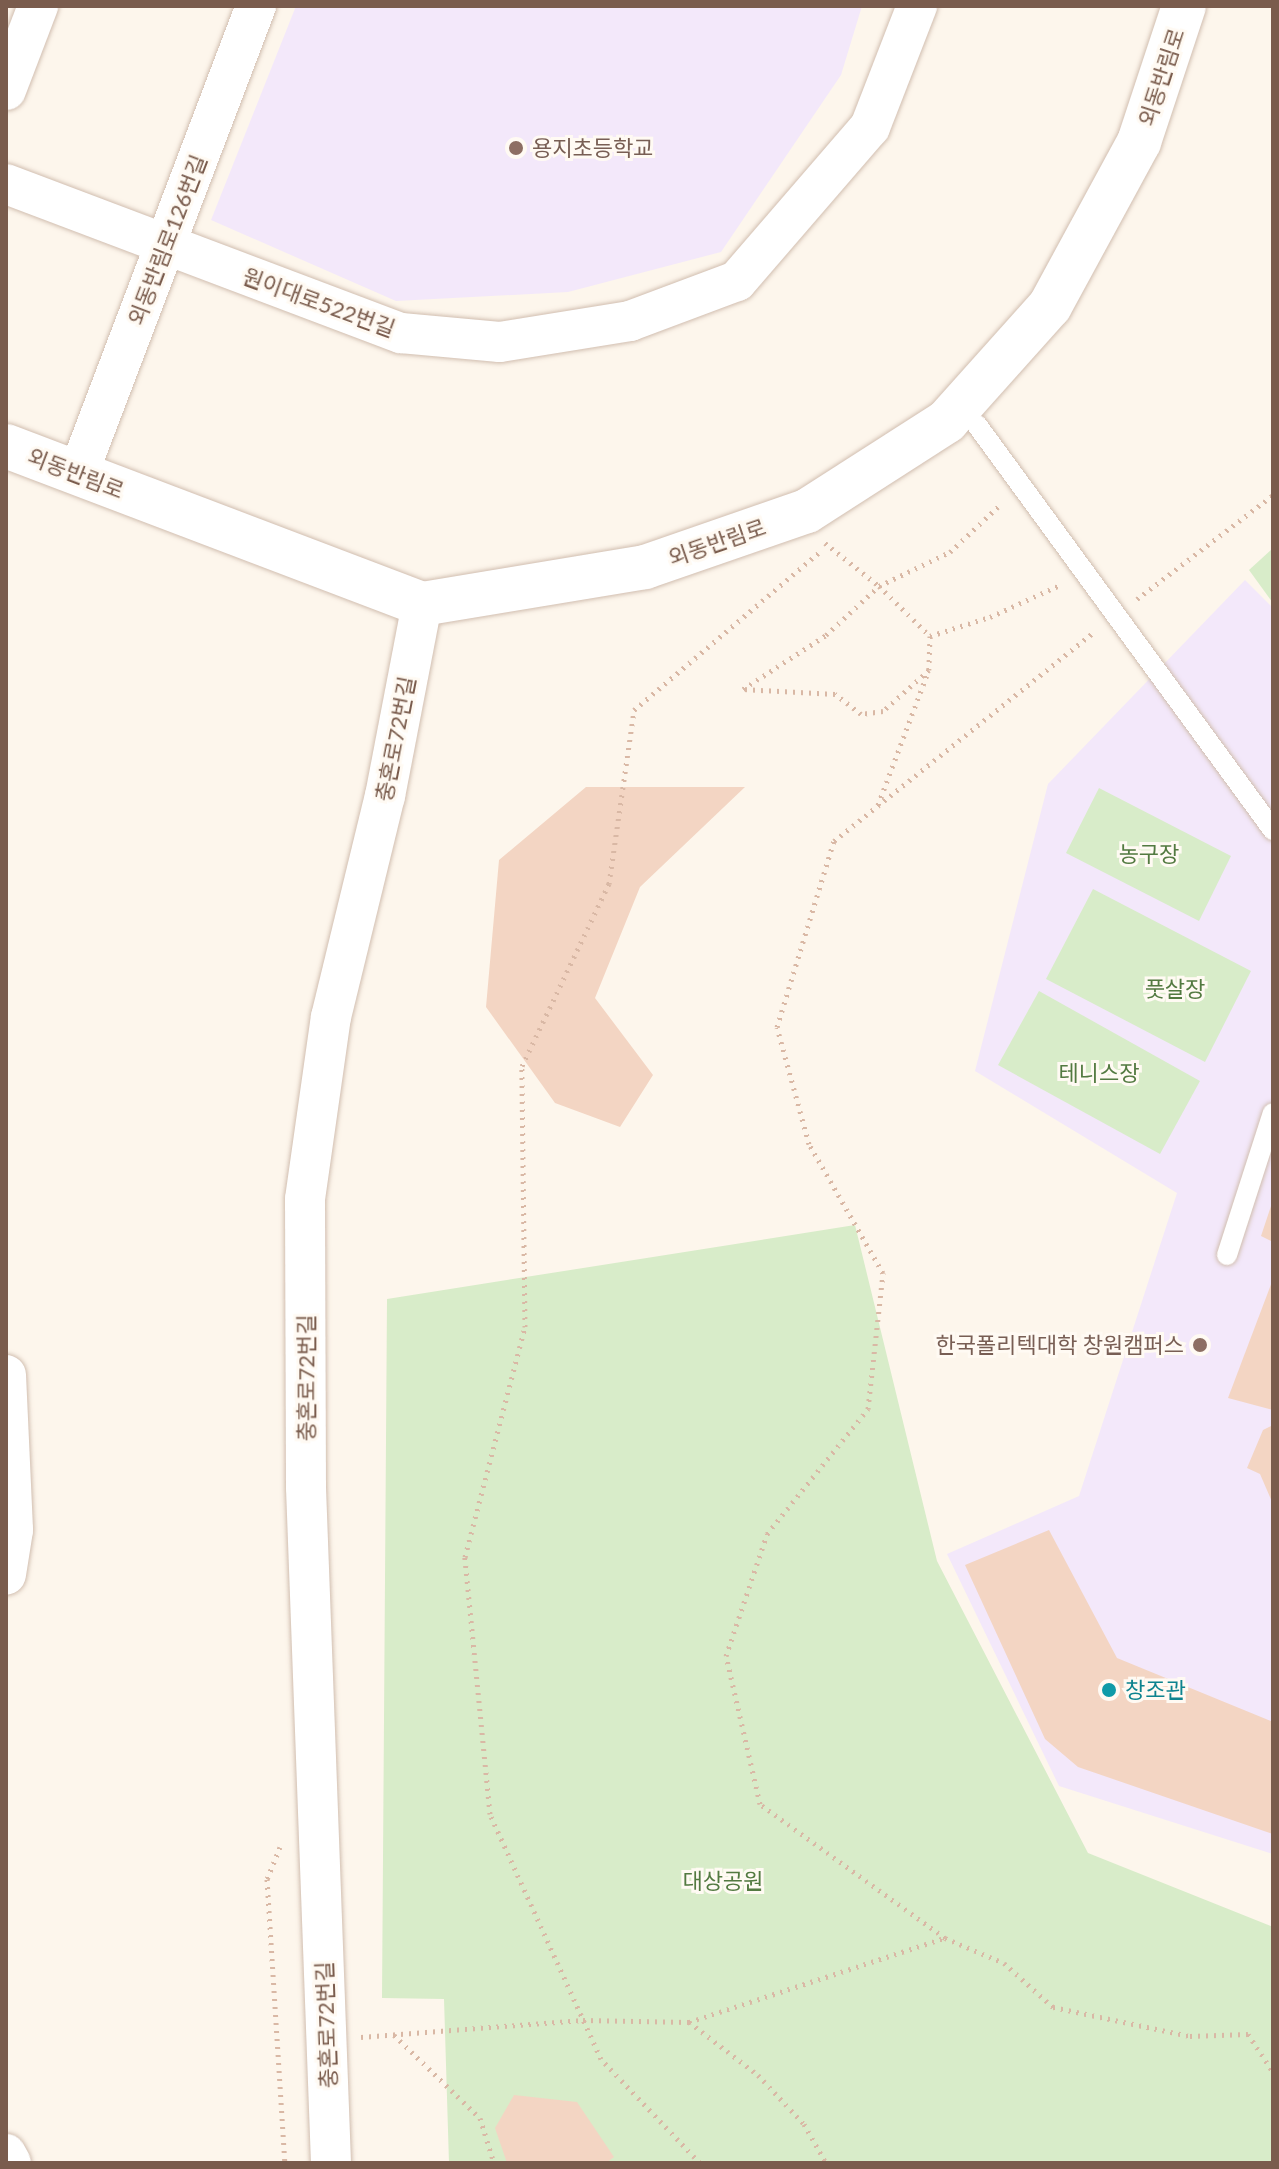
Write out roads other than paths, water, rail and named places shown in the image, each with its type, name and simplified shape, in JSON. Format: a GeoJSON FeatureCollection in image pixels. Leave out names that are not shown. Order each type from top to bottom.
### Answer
{"type":"FeatureCollection","features":[{"type":"Feature","properties":{"kind":"main road","name":"외동반림로"},"geometry":{"type":"LineString","coordinates":[[6,446],[422,604],[645,567],[807,511],[947,421],[1050,306],[1139,142],[1184,6]]}},
{"type":"Feature","properties":{"kind":"street"},"geometry":{"type":"LineString","coordinates":[[6,90],[38,6]]}},
{"type":"Feature","properties":{"kind":"street","name":"외동반림로126번길"},"geometry":{"type":"LineString","coordinates":[[78,474],[256,6]]}},
{"type":"Feature","properties":{"kind":"street","name":"원이대로522번길"},"geometry":{"type":"LineString","coordinates":[[6,184],[401,333],[500,342],[630,321],[737,281],[870,127],[917,6]]}},
{"type":"Feature","properties":{"kind":"street","name":"충혼로72번길"},"geometry":{"type":"LineString","coordinates":[[331,2163],[306,1487],[305,1199],[331,1017],[385,796],[422,604]]}},
{"type":"Feature","properties":{"kind":"street"},"geometry":{"type":"LineString","coordinates":[[6,1375],[13,1530],[6,1574]]}},
{"type":"Feature","properties":{"kind":"street"},"geometry":{"type":"LineString","coordinates":[[6,2154],[11,2163]]}},
{"type":"Feature","properties":{"kind":"lane"},"geometry":{"type":"LineString","coordinates":[[977,425],[1273,830]]}},
{"type":"Feature","properties":{"kind":"lane"},"geometry":{"type":"LineString","coordinates":[[1227,1255],[1273,1113]]}},
{"type":"Feature","properties":{"kind":"place","name":"용지초등학교"},"geometry":{"type":"Point","coordinates":[516,148]}},
{"type":"Feature","properties":{"kind":"place","name":"한국폴리텍대학 창원캠퍼스"},"geometry":{"type":"Point","coordinates":[1200,1345]}},
{"type":"Feature","properties":{"kind":"place","name":"창조관"},"geometry":{"type":"Point","coordinates":[1109,1690]}},
{"type":"Feature","properties":{"kind":"park label","name":"농구장"},"geometry":{"type":"Point","coordinates":[1149,854]}},
{"type":"Feature","properties":{"kind":"park label","name":"풋살장"},"geometry":{"type":"Point","coordinates":[1175,989]}},
{"type":"Feature","properties":{"kind":"park label","name":"테니스장"},"geometry":{"type":"Point","coordinates":[1099,1073]}},
{"type":"Feature","properties":{"kind":"park label","name":"대상공원"},"geometry":{"type":"Point","coordinates":[723,1881]}}]}
